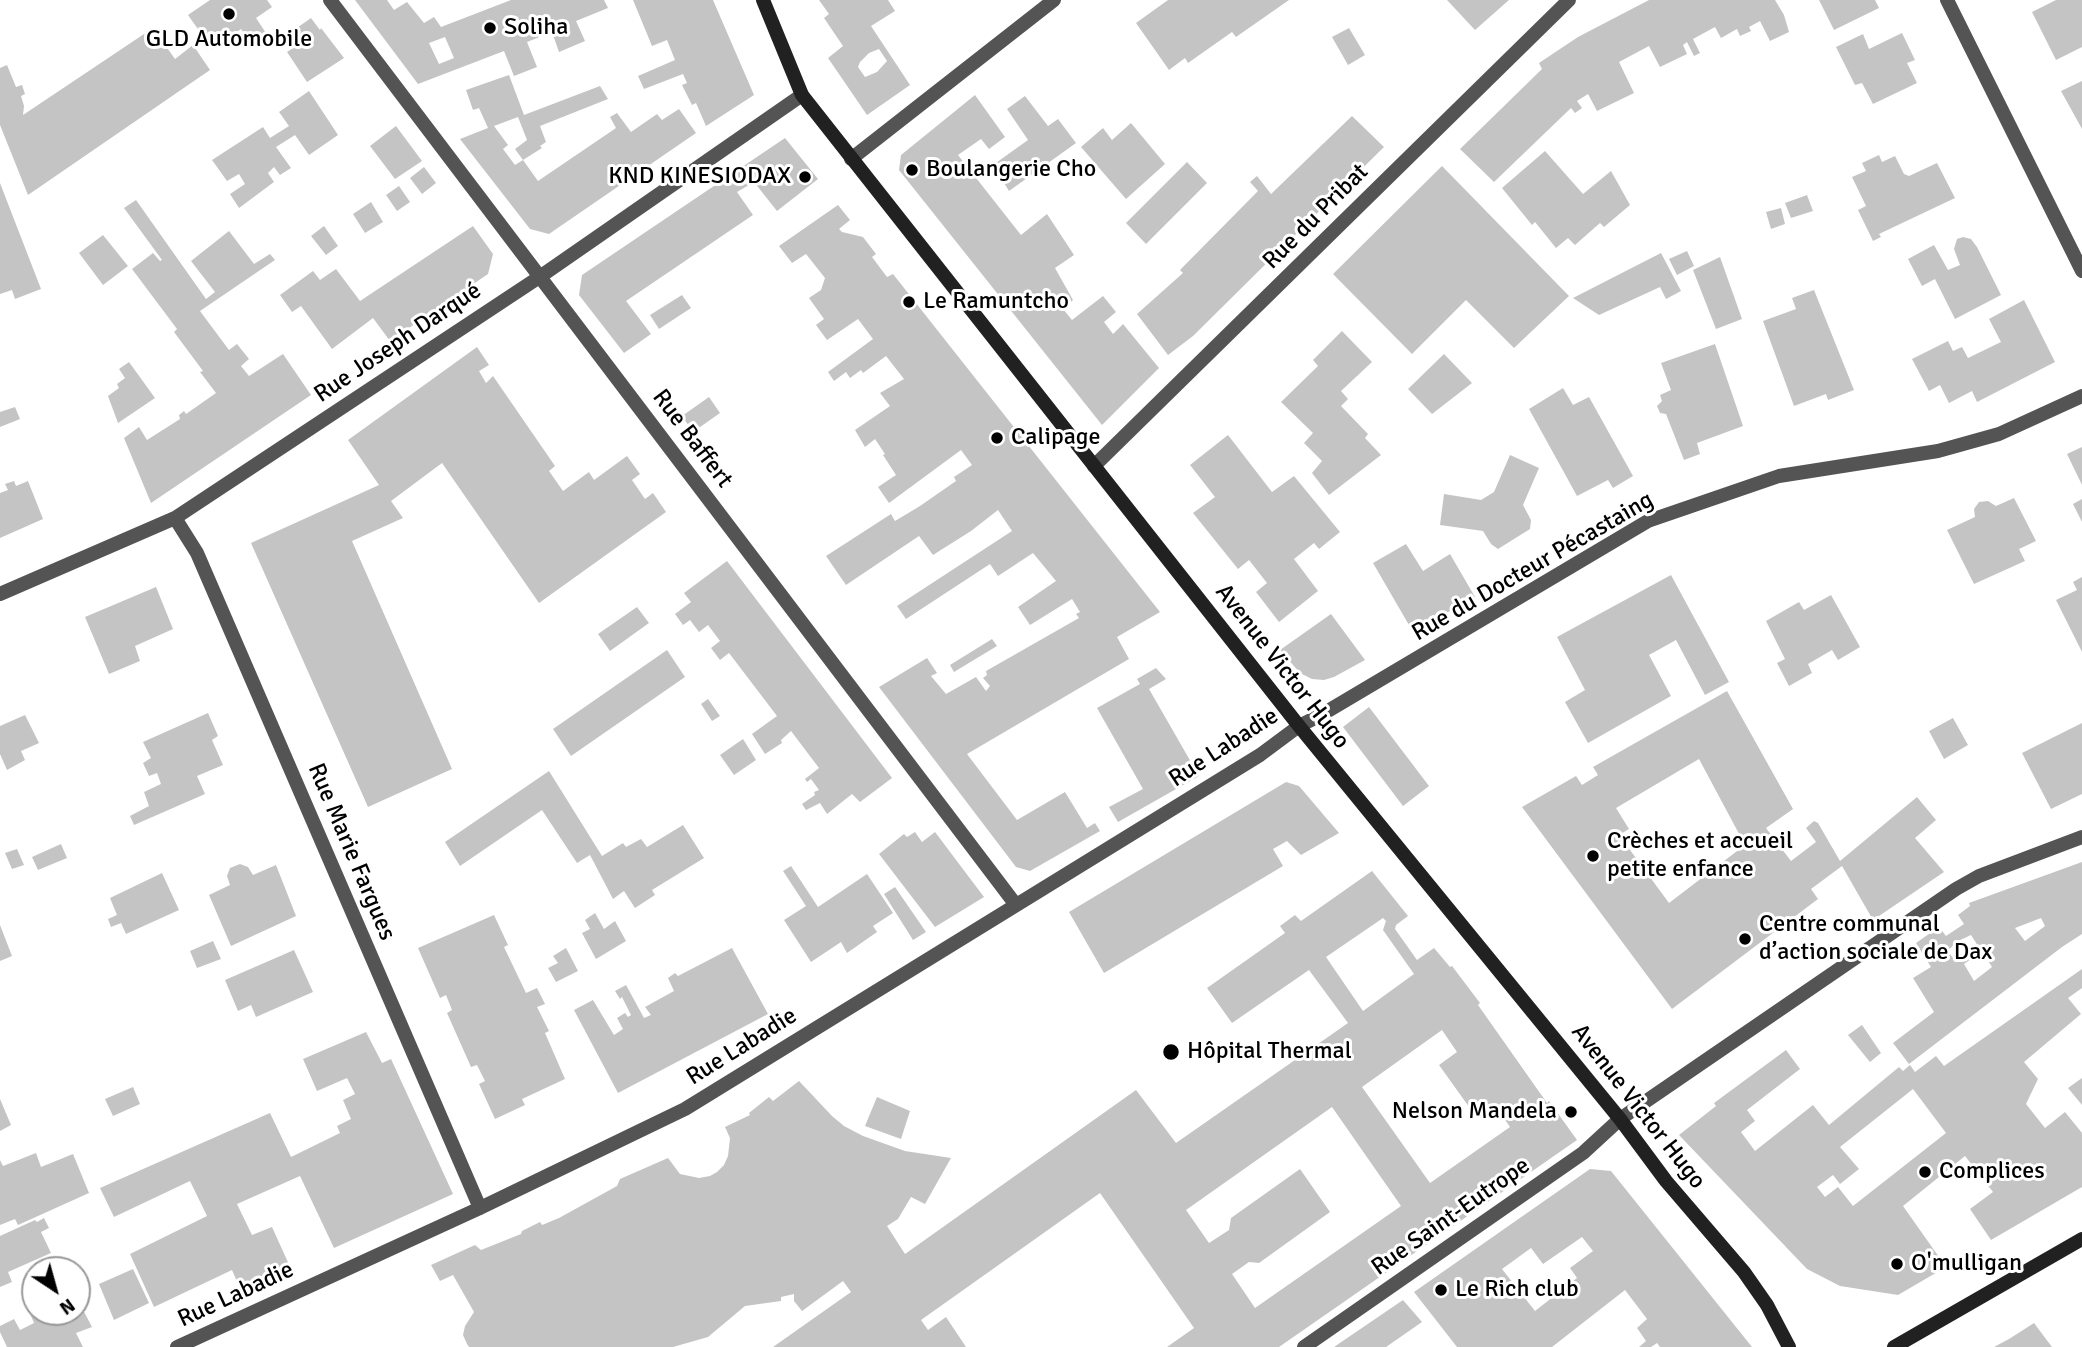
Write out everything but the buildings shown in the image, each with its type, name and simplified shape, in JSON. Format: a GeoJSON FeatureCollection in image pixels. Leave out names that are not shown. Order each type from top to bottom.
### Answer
{"type":"FeatureCollection","features":[{"type":"Feature","properties":{"kind":"main road","name":"Avenue Victor Hugo"},"geometry":{"type":"LineString","coordinates":[[762,0],[802,95],[1299,726],[1620,1119],[1665,1181],[1744,1272],[1767,1305],[1788,1347]]}},
{"type":"Feature","properties":{"kind":"main road"},"geometry":{"type":"LineString","coordinates":[[1894,1347],[2082,1239]]}},
{"type":"Feature","properties":{"kind":"street","name":"Rue Baffert"},"geometry":{"type":"LineString","coordinates":[[330,0],[1016,905]]}},
{"type":"Feature","properties":{"kind":"street"},"geometry":{"type":"LineString","coordinates":[[851,159],[1054,0]]}},
{"type":"Feature","properties":{"kind":"street","name":"Rue du Pribat"},"geometry":{"type":"LineString","coordinates":[[1094,466],[1569,0]]}},
{"type":"Feature","properties":{"kind":"street"},"geometry":{"type":"LineString","coordinates":[[1947,0],[2082,271]]}},
{"type":"Feature","properties":{"kind":"street","name":"Rue Joseph Darqué"},"geometry":{"type":"LineString","coordinates":[[0,594],[175,517],[541,276],[802,95]]}},
{"type":"Feature","properties":{"kind":"street","name":"Rue du Docteur Pécastaing"},"geometry":{"type":"LineString","coordinates":[[1299,726],[1648,521],[1779,476],[1938,451],[1999,434],[2082,396]]}},
{"type":"Feature","properties":{"kind":"street","name":"Rue Marie Fargues"},"geometry":{"type":"LineString","coordinates":[[175,517],[197,553],[480,1208]]}},
{"type":"Feature","properties":{"kind":"street","name":"Rue Labadie"},"geometry":{"type":"LineString","coordinates":[[177,1347],[480,1208],[685,1109],[1260,755],[1299,726]]}},
{"type":"Feature","properties":{"kind":"street","name":"Rue Saint-Eutrope"},"geometry":{"type":"LineString","coordinates":[[1304,1347],[1583,1153],[1620,1119],[1956,888],[1979,876],[2082,837]]}},
{"type":"Feature","properties":{"kind":"place","name":"GLD Automobile"},"geometry":{"type":"Point","coordinates":[229,14]}},
{"type":"Feature","properties":{"kind":"place","name":"Soliha"},"geometry":{"type":"Point","coordinates":[490,28]}},
{"type":"Feature","properties":{"kind":"place","name":"Boulangerie Cho"},"geometry":{"type":"Point","coordinates":[912,170]}},
{"type":"Feature","properties":{"kind":"place","name":"KND KINESIODAX"},"geometry":{"type":"Point","coordinates":[805,177]}},
{"type":"Feature","properties":{"kind":"place","name":"Le Ramuntcho"},"geometry":{"type":"Point","coordinates":[909,302]}},
{"type":"Feature","properties":{"kind":"place","name":"Calipage"},"geometry":{"type":"Point","coordinates":[997,438]}},
{"type":"Feature","properties":{"kind":"place","name":"Crèches et accueil petite enfance"},"geometry":{"type":"Point","coordinates":[1593,856]}},
{"type":"Feature","properties":{"kind":"place","name":"Centre communal d’action sociale de Dax"},"geometry":{"type":"Point","coordinates":[1745,939]}},
{"type":"Feature","properties":{"kind":"place","name":"Hôpital Thermal"},"geometry":{"type":"Point","coordinates":[1171,1052]}},
{"type":"Feature","properties":{"kind":"place","name":"Nelson Mandela"},"geometry":{"type":"Point","coordinates":[1571,1112]}},
{"type":"Feature","properties":{"kind":"place","name":"Complices"},"geometry":{"type":"Point","coordinates":[1925,1172]}},
{"type":"Feature","properties":{"kind":"place","name":"O'mulligan"},"geometry":{"type":"Point","coordinates":[1897,1264]}},
{"type":"Feature","properties":{"kind":"place","name":"Le Rich club"},"geometry":{"type":"Point","coordinates":[1441,1290]}}]}
